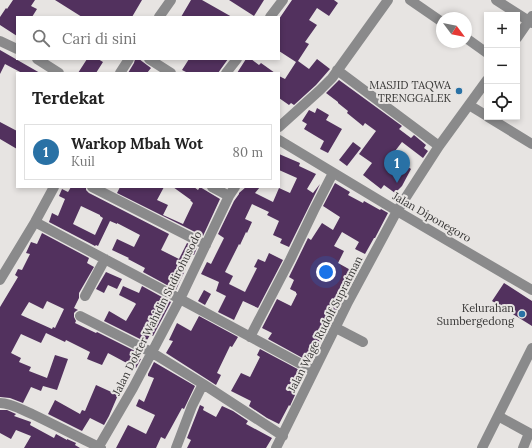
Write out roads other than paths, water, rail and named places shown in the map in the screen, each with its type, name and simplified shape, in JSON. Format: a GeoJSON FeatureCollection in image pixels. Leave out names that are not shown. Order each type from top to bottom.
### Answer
{"type":"FeatureCollection","features":[{"type":"Feature","properties":{"kind":"street"},"geometry":{"type":"LineString","coordinates":[[160,16],[171,0]]}},
{"type":"Feature","properties":{"kind":"street"},"geometry":{"type":"LineString","coordinates":[[271,16],[283,0]]}},
{"type":"Feature","properties":{"kind":"street"},"geometry":{"type":"LineString","coordinates":[[280,135],[289,124],[329,91],[388,0]]}},
{"type":"Feature","properties":{"kind":"street"},"geometry":{"type":"LineString","coordinates":[[410,0],[436,18]]}},
{"type":"Feature","properties":{"kind":"street"},"geometry":{"type":"LineString","coordinates":[[496,0],[531,20],[520,34]]}},
{"type":"Feature","properties":{"kind":"street"},"geometry":{"type":"LineString","coordinates":[[0,41],[16,49]]}},
{"type":"Feature","properties":{"kind":"street"},"geometry":{"type":"LineString","coordinates":[[472,42],[484,51]]}},
{"type":"Feature","properties":{"kind":"street"},"geometry":{"type":"LineString","coordinates":[[39,60],[57,72]]}},
{"type":"Feature","properties":{"kind":"street"},"geometry":{"type":"LineString","coordinates":[[121,72],[128,60]]}},
{"type":"Feature","properties":{"kind":"street"},"geometry":{"type":"LineString","coordinates":[[151,60],[169,72]]}},
{"type":"Feature","properties":{"kind":"street"},"geometry":{"type":"LineString","coordinates":[[227,72],[236,60]]}},
{"type":"Feature","properties":{"kind":"street"},"geometry":{"type":"LineString","coordinates":[[280,126],[340,72]]}},
{"type":"Feature","properties":{"kind":"street"},"geometry":{"type":"LineString","coordinates":[[340,72],[439,146]]}},
{"type":"Feature","properties":{"kind":"street","name":"Jalan Wage Rudolf Supratman"},"geometry":{"type":"LineString","coordinates":[[276,448],[397,211],[439,146],[484,84]]}},
{"type":"Feature","properties":{"kind":"street"},"geometry":{"type":"LineString","coordinates":[[469,105],[484,115]]}},
{"type":"Feature","properties":{"kind":"street"},"geometry":{"type":"LineString","coordinates":[[492,120],[532,144]]}},
{"type":"Feature","properties":{"kind":"street","name":"Jalan Diponegoro"},"geometry":{"type":"LineString","coordinates":[[280,141],[532,290]]}},
{"type":"Feature","properties":{"kind":"street"},"geometry":{"type":"LineString","coordinates":[[250,337],[287,267],[333,173]]}},
{"type":"Feature","properties":{"kind":"street"},"geometry":{"type":"LineString","coordinates":[[0,280],[53,188]]}},
{"type":"Feature","properties":{"kind":"street"},"geometry":{"type":"LineString","coordinates":[[94,188],[206,245]]}},
{"type":"Feature","properties":{"kind":"street"},"geometry":{"type":"LineString","coordinates":[[217,188],[232,191]]}},
{"type":"Feature","properties":{"kind":"street","name":"Jalan Dokter Wahidin Sudirohusodo"},"geometry":{"type":"LineString","coordinates":[[99,448],[133,388],[180,299],[232,191]]}},
{"type":"Feature","properties":{"kind":"street"},"geometry":{"type":"LineString","coordinates":[[35,222],[314,371]]}},
{"type":"Feature","properties":{"kind":"street"},"geometry":{"type":"LineString","coordinates":[[85,296],[105,259]]}},
{"type":"Feature","properties":{"kind":"street"},"geometry":{"type":"LineString","coordinates":[[80,316],[151,352],[283,436]]}},
{"type":"Feature","properties":{"kind":"street"},"geometry":{"type":"LineString","coordinates":[[336,328],[363,342]]}},
{"type":"Feature","properties":{"kind":"street"},"geometry":{"type":"LineString","coordinates":[[482,448],[532,348]]}},
{"type":"Feature","properties":{"kind":"street"},"geometry":{"type":"LineString","coordinates":[[176,448],[192,406],[203,384]]}},
{"type":"Feature","properties":{"kind":"street"},"geometry":{"type":"LineString","coordinates":[[0,403],[13,406],[50,422],[99,448]]}},
{"type":"Feature","properties":{"kind":"street"},"geometry":{"type":"LineString","coordinates":[[498,416],[531,434],[523,448]]}},
{"type":"Feature","properties":{"kind":"place","name":"MASJID TAQWA TRENGGALEK"},"geometry":{"type":"Point","coordinates":[459,91]}},
{"type":"Feature","properties":{"kind":"place","name":"Warkop Mbah Wot"},"geometry":{"type":"Point","coordinates":[397,183]}},
{"type":"Feature","properties":{"kind":"place","name":"Kelurahan Sumbergedong"},"geometry":{"type":"Point","coordinates":[522,314]}}]}
